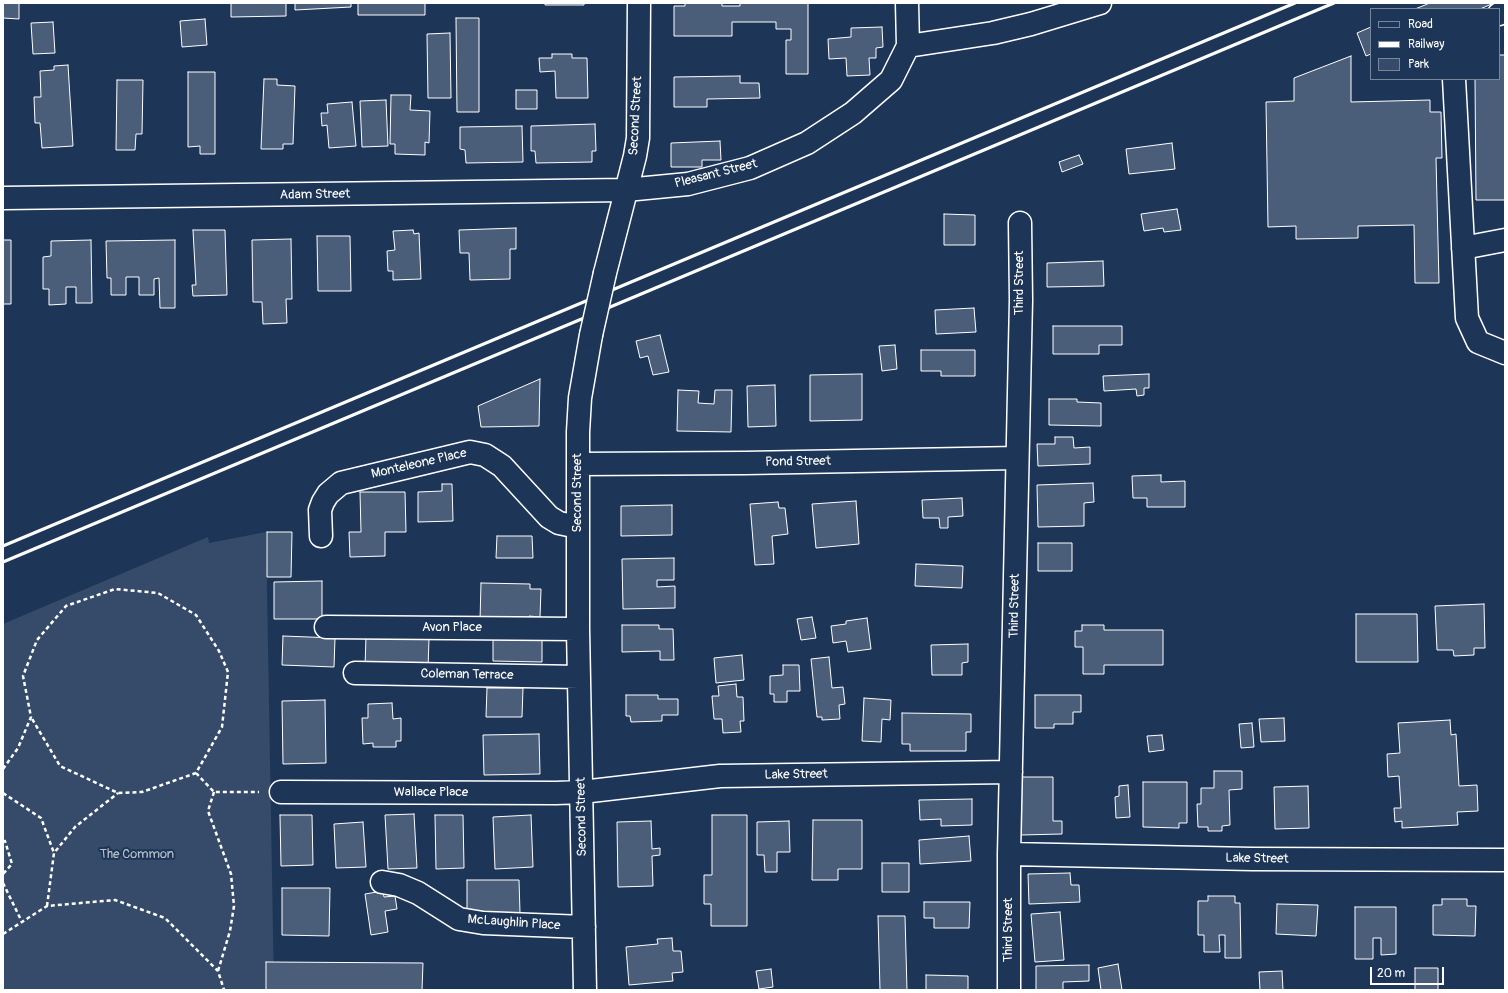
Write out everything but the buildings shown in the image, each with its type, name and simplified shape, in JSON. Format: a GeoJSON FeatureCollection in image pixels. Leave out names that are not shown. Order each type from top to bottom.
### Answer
{"type":"FeatureCollection","features":[{"type":"Feature","properties":{"kind":"street","name":"Second Street"},"geometry":{"type":"LineString","coordinates":[[585,990],[578,629],[578,464],[580,398],[591,336],[605,273],[638,138],[639,3]]}},
{"type":"Feature","properties":{"kind":"street","name":"Pleasant Street"},"geometry":{"type":"LineString","coordinates":[[626,190],[688,184],[750,168],[807,143],[853,113],[891,80],[908,46],[907,3]]}},
{"type":"Feature","properties":{"kind":"street"},"geometry":{"type":"LineString","coordinates":[[908,46],[1008,29],[1100,3]]}},
{"type":"Feature","properties":{"kind":"street"},"geometry":{"type":"LineString","coordinates":[[1454,80],[1467,318],[1478,342],[1505,353]]}},
{"type":"Feature","properties":{"kind":"street","name":"Adam Street"},"geometry":{"type":"LineString","coordinates":[[3,198],[626,190]]}},
{"type":"Feature","properties":{"kind":"street","name":"Third Street"},"geometry":{"type":"LineString","coordinates":[[1009,990],[1009,854],[1021,300],[1020,223]]}},
{"type":"Feature","properties":{"kind":"street"},"geometry":{"type":"LineString","coordinates":[[1464,248],[1505,240]]}},
{"type":"Feature","properties":{"kind":"street","name":"Monteleone Place"},"geometry":{"type":"LineString","coordinates":[[321,536],[320,510],[323,502],[328,494],[341,483],[470,452],[485,455],[502,466],[549,517],[559,524],[578,527]]}},
{"type":"Feature","properties":{"kind":"street","name":"Pond Street"},"geometry":{"type":"LineString","coordinates":[[578,464],[753,463],[1017,458]]}},
{"type":"Feature","properties":{"kind":"street","name":"Avon Place"},"geometry":{"type":"LineString","coordinates":[[326,627],[578,629]]}},
{"type":"Feature","properties":{"kind":"street","name":"Coleman Terrace"},"geometry":{"type":"LineString","coordinates":[[355,673],[579,677]]}},
{"type":"Feature","properties":{"kind":"street","name":"Lake Street"},"geometry":{"type":"LineString","coordinates":[[582,792],[720,776],[1011,772]]}},
{"type":"Feature","properties":{"kind":"street","name":"Wallace Place"},"geometry":{"type":"LineString","coordinates":[[281,792],[582,792]]}},
{"type":"Feature","properties":{"kind":"street","name":"Lake Street"},"geometry":{"type":"LineString","coordinates":[[1009,854],[1252,859],[1505,860]]}},
{"type":"Feature","properties":{"kind":"street","name":"McLaughlin Place"},"geometry":{"type":"LineString","coordinates":[[382,882],[399,885],[418,893],[459,919],[483,923],[584,927]]}},
{"type":"Feature","properties":{"kind":"path"},"geometry":{"type":"LineString","coordinates":[[115,589],[158,593],[196,615],[219,651],[228,672],[222,726],[196,773],[142,792],[118,793],[60,766],[31,717],[23,676],[37,640],[66,606],[115,589]]}},
{"type":"Feature","properties":{"kind":"path"},"geometry":{"type":"LineString","coordinates":[[3,769],[18,748],[31,717]]}},
{"type":"Feature","properties":{"kind":"path"},"geometry":{"type":"LineString","coordinates":[[196,773],[214,792],[281,792]]}},
{"type":"Feature","properties":{"kind":"path"},"geometry":{"type":"LineString","coordinates":[[214,792],[208,811],[231,874],[234,906],[230,931],[218,971]]}},
{"type":"Feature","properties":{"kind":"path"},"geometry":{"type":"LineString","coordinates":[[3,793],[41,818],[54,853],[47,906]]}},
{"type":"Feature","properties":{"kind":"path"},"geometry":{"type":"LineString","coordinates":[[54,853],[75,827],[118,793]]}},
{"type":"Feature","properties":{"kind":"path"},"geometry":{"type":"LineString","coordinates":[[3,840],[5,841],[12,864],[3,874]]}},
{"type":"Feature","properties":{"kind":"path"},"geometry":{"type":"LineString","coordinates":[[3,883],[22,922]]}},
{"type":"Feature","properties":{"kind":"path"},"geometry":{"type":"LineString","coordinates":[[3,934],[47,906],[115,900],[165,918],[218,971],[224,990]]}},
{"type":"Feature","properties":{"kind":"green space","name":"The Common"},"geometry":{"type":"Polygon","coordinates":[[[266,532],[274,990],[3,990],[3,624],[208,537],[209,543],[266,532]]]}},
{"type":"Feature","properties":{"kind":"railway"},"geometry":{"type":"LineString","coordinates":[[3,546],[1295,3]]}},
{"type":"Feature","properties":{"kind":"railway"},"geometry":{"type":"LineString","coordinates":[[3,562],[1334,3]]}}]}
